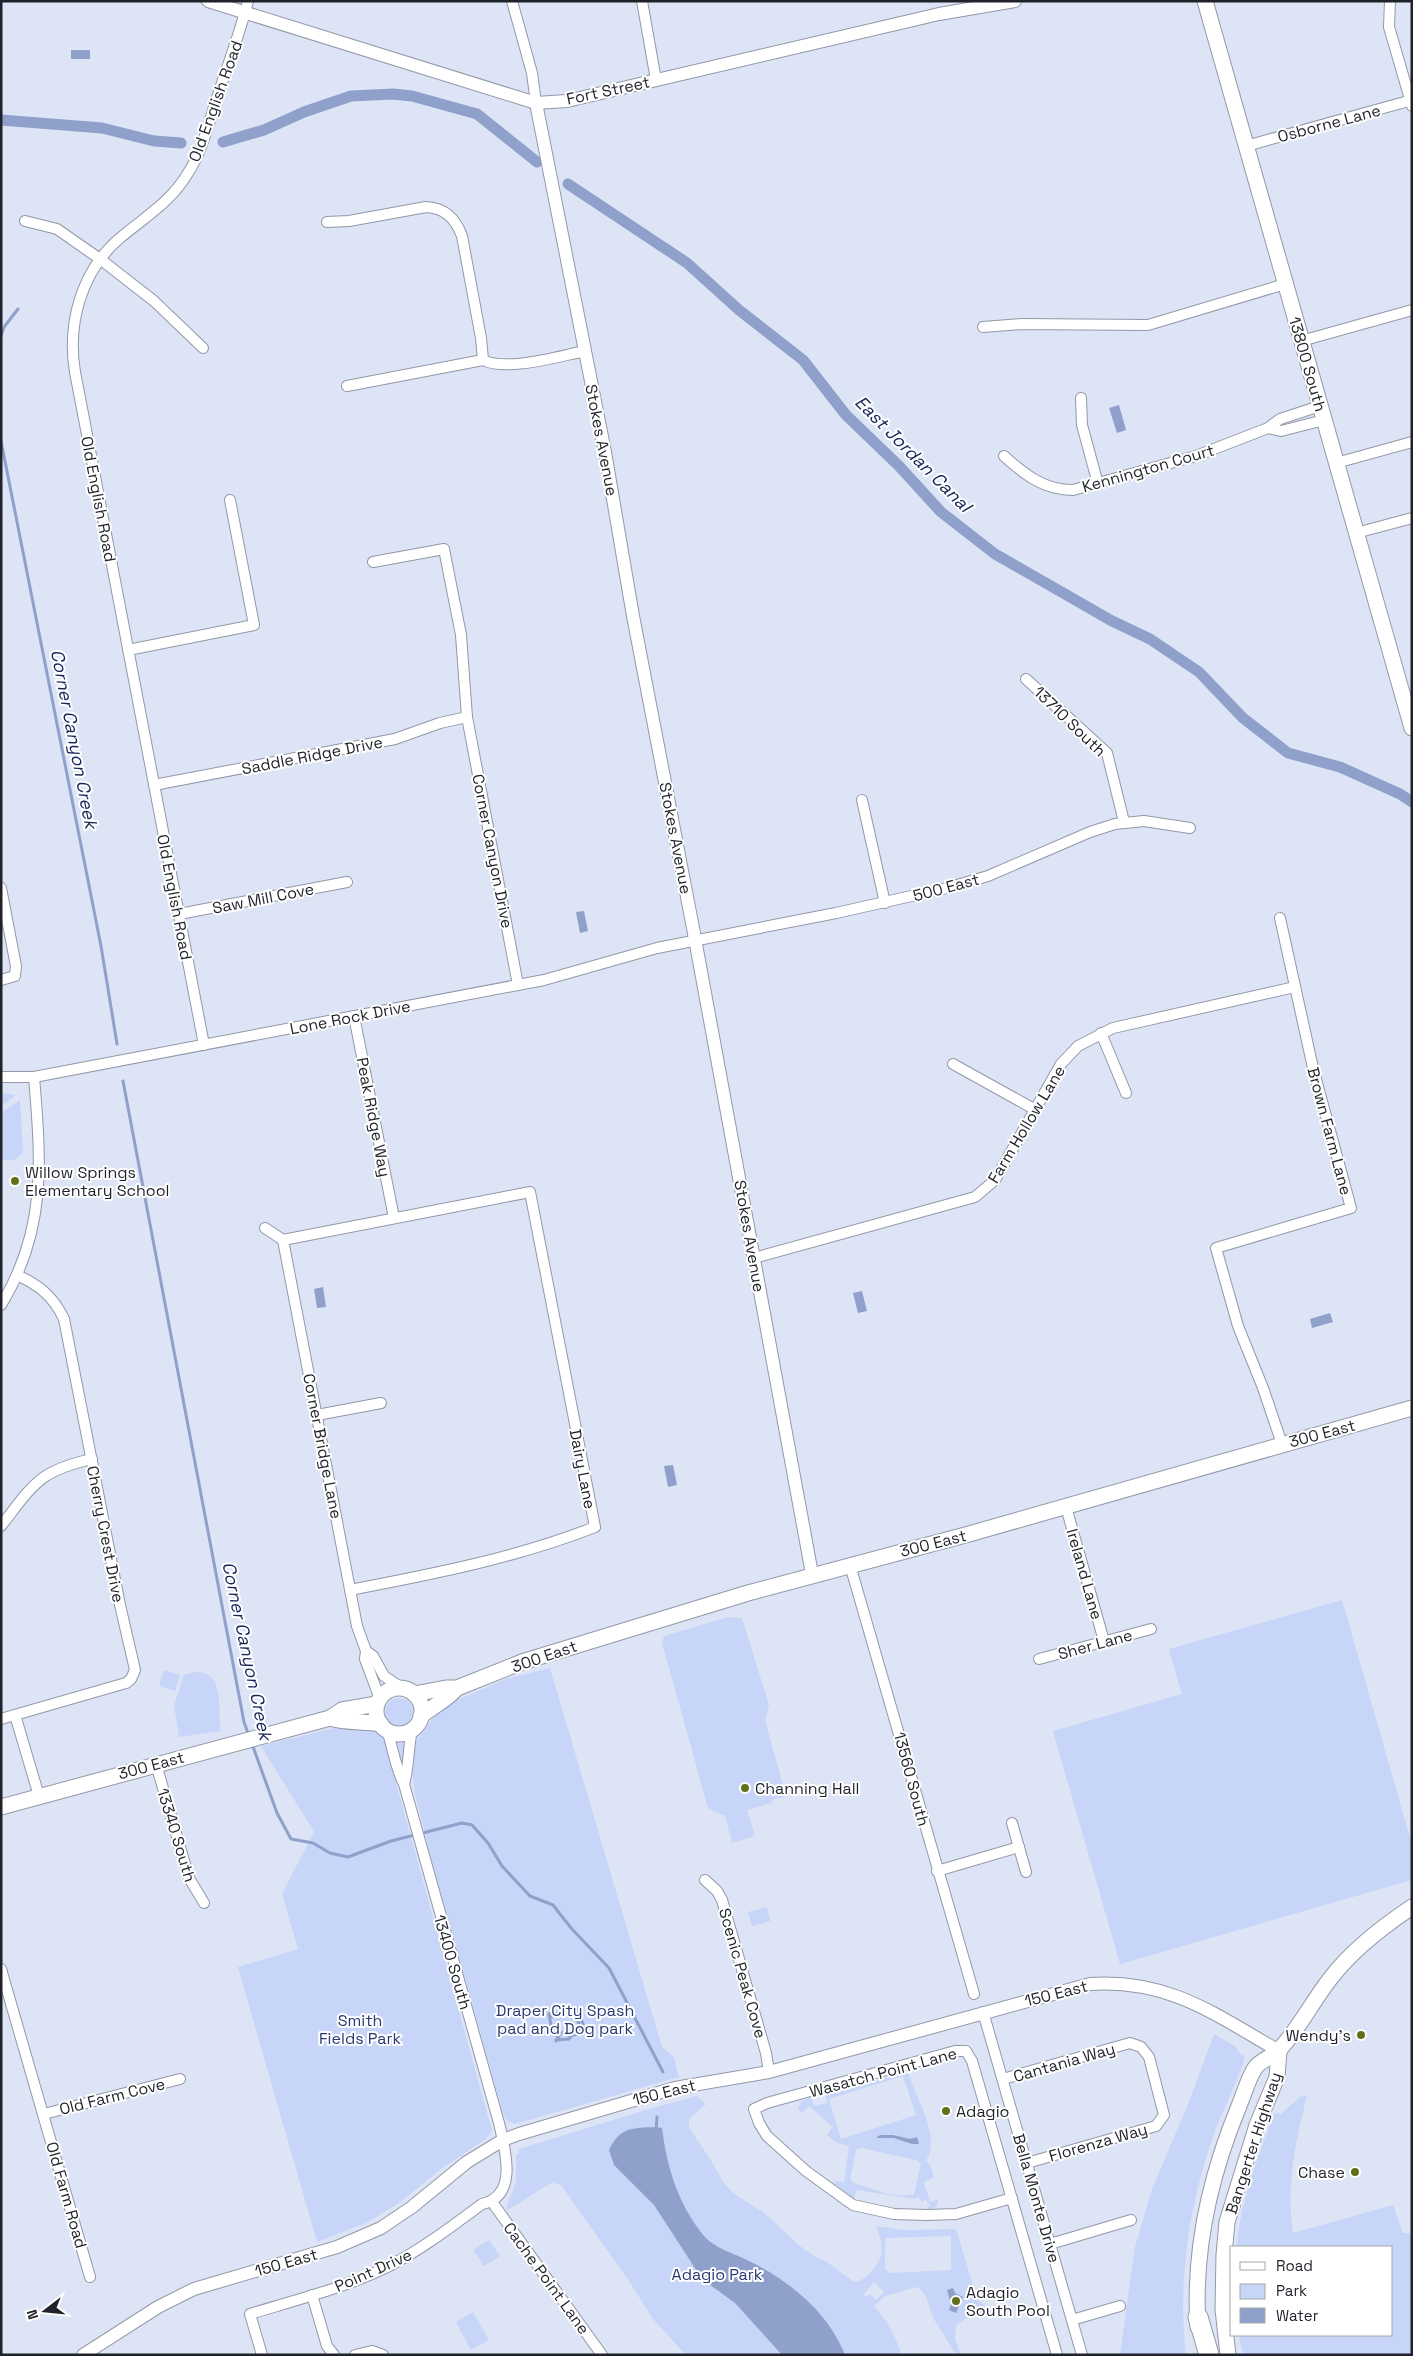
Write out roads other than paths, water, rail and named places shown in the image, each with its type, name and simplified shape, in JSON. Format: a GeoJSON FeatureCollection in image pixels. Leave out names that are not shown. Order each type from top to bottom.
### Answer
{"type":"FeatureCollection","features":[{"type":"Feature","properties":{"kind":"highway"},"geometry":{"type":"LineString","coordinates":[[1198,2317],[1209,2355]]}},
{"type":"Feature","properties":{"kind":"main road","name":"13800 South"},"geometry":{"type":"LineString","coordinates":[[1205,1],[1412,728]]}},
{"type":"Feature","properties":{"kind":"main road","name":"300 East"},"geometry":{"type":"LineString","coordinates":[[409,1691],[457,1688],[522,1662],[812,1574],[1066,1507],[1412,1408]]}},
{"type":"Feature","properties":{"kind":"main road","name":"300 East"},"geometry":{"type":"LineString","coordinates":[[421,1716],[434,1704],[451,1695],[457,1688]]}},
{"type":"Feature","properties":{"kind":"main road"},"geometry":{"type":"LineString","coordinates":[[390,1690],[409,1691],[421,1704],[421,1716],[412,1730],[400,1734],[384,1727],[377,1715],[379,1702],[390,1690]]}},
{"type":"Feature","properties":{"kind":"main road","name":"300 East"},"geometry":{"type":"LineString","coordinates":[[1,1807],[239,1741],[330,1718],[342,1710],[379,1702]]}},
{"type":"Feature","properties":{"kind":"main road","name":"300 East"},"geometry":{"type":"LineString","coordinates":[[330,1718],[345,1723],[367,1721],[384,1727]]}},
{"type":"Feature","properties":{"kind":"main road","name":"Bangerter Highway"},"geometry":{"type":"LineString","coordinates":[[1201,2355],[1198,2317],[1203,2225],[1211,2185],[1224,2142],[1256,2066],[1279,2051],[1331,1977],[1381,1928],[1412,1907]]}},
{"type":"Feature","properties":{"kind":"main road","name":"Bangerter Highway"},"geometry":{"type":"LineString","coordinates":[[1228,2355],[1224,2310],[1224,2255],[1227,2222],[1257,2125],[1277,2077],[1279,2051]]}},
{"type":"Feature","properties":{"kind":"street","name":"Fort Street"},"geometry":{"type":"LineString","coordinates":[[208,1],[536,103],[567,101],[939,14],[1015,1]]}},
{"type":"Feature","properties":{"kind":"street","name":"Old English Road"},"geometry":{"type":"LineString","coordinates":[[204,1044],[76,382],[72,348],[73,324],[79,300],[100,259],[118,240],[163,205],[189,173],[200,149],[248,1]]}},
{"type":"Feature","properties":{"kind":"street"},"geometry":{"type":"LineString","coordinates":[[512,1],[532,72],[536,103]]}},
{"type":"Feature","properties":{"kind":"street"},"geometry":{"type":"LineString","coordinates":[[642,1],[656,80]]}},
{"type":"Feature","properties":{"kind":"street"},"geometry":{"type":"LineString","coordinates":[[1390,1],[1389,27],[1411,102]]}},
{"type":"Feature","properties":{"kind":"street","name":"Osborne Lane"},"geometry":{"type":"LineString","coordinates":[[1246,146],[1411,102]]}},
{"type":"Feature","properties":{"kind":"street","name":"Stokes Avenue"},"geometry":{"type":"LineString","coordinates":[[536,103],[586,351],[633,616],[696,941],[812,1574]]}},
{"type":"Feature","properties":{"kind":"street"},"geometry":{"type":"LineString","coordinates":[[327,222],[349,221],[420,207],[437,208],[448,214],[457,224],[462,236],[481,338],[483,360]]}},
{"type":"Feature","properties":{"kind":"street"},"geometry":{"type":"LineString","coordinates":[[25,222],[57,229],[100,259],[154,301],[203,348]]}},
{"type":"Feature","properties":{"kind":"street"},"geometry":{"type":"LineString","coordinates":[[983,327],[1021,324],[1148,325],[1285,284]]}},
{"type":"Feature","properties":{"kind":"street"},"geometry":{"type":"LineString","coordinates":[[1302,341],[1412,310]]}},
{"type":"Feature","properties":{"kind":"street"},"geometry":{"type":"LineString","coordinates":[[347,386],[483,360],[495,364],[516,363],[586,351]]}},
{"type":"Feature","properties":{"kind":"street"},"geometry":{"type":"LineString","coordinates":[[1081,398],[1082,425],[1098,484]]}},
{"type":"Feature","properties":{"kind":"street","name":"Kennington Court"},"geometry":{"type":"LineString","coordinates":[[1268,428],[1281,431],[1322,413]]}},
{"type":"Feature","properties":{"kind":"street","name":"Kennington Court"},"geometry":{"type":"LineString","coordinates":[[1004,456],[1028,477],[1050,487],[1074,490],[1196,456],[1268,428],[1280,419],[1322,413]]}},
{"type":"Feature","properties":{"kind":"street"},"geometry":{"type":"LineString","coordinates":[[1336,463],[1412,442]]}},
{"type":"Feature","properties":{"kind":"street"},"geometry":{"type":"LineString","coordinates":[[128,650],[254,625],[230,500]]}},
{"type":"Feature","properties":{"kind":"street"},"geometry":{"type":"LineString","coordinates":[[1356,533],[1412,518]]}},
{"type":"Feature","properties":{"kind":"street","name":"Corner Canyon Drive"},"geometry":{"type":"LineString","coordinates":[[372,562],[444,549],[461,635],[467,716],[518,985]]}},
{"type":"Feature","properties":{"kind":"street","name":"13710 South"},"geometry":{"type":"LineString","coordinates":[[1026,679],[1107,753],[1124,822]]}},
{"type":"Feature","properties":{"kind":"street","name":"Saddle Ridge Drive"},"geometry":{"type":"LineString","coordinates":[[154,785],[395,739],[440,723],[467,716]]}},
{"type":"Feature","properties":{"kind":"street"},"geometry":{"type":"LineString","coordinates":[[862,800],[885,903]]}},
{"type":"Feature","properties":{"kind":"street","name":"500 East"},"geometry":{"type":"LineString","coordinates":[[696,941],[885,903],[947,888],[988,876],[1098,829],[1124,822],[1155,822],[1190,828]]}},
{"type":"Feature","properties":{"kind":"street","name":"Saw Mill Cove"},"geometry":{"type":"LineString","coordinates":[[179,914],[347,882]]}},
{"type":"Feature","properties":{"kind":"street"},"geometry":{"type":"LineString","coordinates":[[1,888],[14,956],[15,976],[1,980]]}},
{"type":"Feature","properties":{"kind":"street","name":"Brown Farm Lane"},"geometry":{"type":"LineString","coordinates":[[1280,918],[1323,1110],[1351,1208],[1216,1248],[1238,1326],[1263,1388],[1282,1444]]}},
{"type":"Feature","properties":{"kind":"street","name":"Lone Rock Drive"},"geometry":{"type":"LineString","coordinates":[[1,1077],[34,1077],[518,985],[567,975],[657,948],[696,941]]}},
{"type":"Feature","properties":{"kind":"street","name":"Farm Hollow Lane"},"geometry":{"type":"LineString","coordinates":[[754,1258],[975,1197],[995,1180],[1054,1074],[1068,1054],[1088,1039],[1125,1025],[1296,987]]}},
{"type":"Feature","properties":{"kind":"street","name":"Peak Ridge Way"},"geometry":{"type":"LineString","coordinates":[[354,1016],[394,1218]]}},
{"type":"Feature","properties":{"kind":"street"},"geometry":{"type":"LineString","coordinates":[[1101,1033],[1126,1093]]}},
{"type":"Feature","properties":{"kind":"street"},"geometry":{"type":"LineString","coordinates":[[953,1064],[1034,1110]]}},
{"type":"Feature","properties":{"kind":"street"},"geometry":{"type":"LineString","coordinates":[[1,1305],[17,1274],[31,1235],[40,1172],[34,1077]]}},
{"type":"Feature","properties":{"kind":"street","name":"Dairy Lane"},"geometry":{"type":"LineString","coordinates":[[350,1590],[465,1567],[571,1536],[595,1527],[530,1192],[394,1218]]}},
{"type":"Feature","properties":{"kind":"street"},"geometry":{"type":"LineString","coordinates":[[265,1228],[283,1240],[394,1218]]}},
{"type":"Feature","properties":{"kind":"street","name":"Corner Bridge Lane"},"geometry":{"type":"LineString","coordinates":[[283,1240],[357,1626],[366,1651],[365,1659],[379,1702]]}},
{"type":"Feature","properties":{"kind":"street","name":"Cherry Crest Drive"},"geometry":{"type":"LineString","coordinates":[[1,1718],[126,1683],[135,1673],[135,1661],[120,1605],[64,1319],[54,1301],[42,1287],[17,1274]]}},
{"type":"Feature","properties":{"kind":"street"},"geometry":{"type":"LineString","coordinates":[[317,1415],[381,1403]]}},
{"type":"Feature","properties":{"kind":"street"},"geometry":{"type":"LineString","coordinates":[[1,1526],[42,1477],[57,1468],[92,1459]]}},
{"type":"Feature","properties":{"kind":"street","name":"Ireland Lane"},"geometry":{"type":"LineString","coordinates":[[1066,1507],[1104,1641]]}},
{"type":"Feature","properties":{"kind":"street","name":"13560 South"},"geometry":{"type":"LineString","coordinates":[[850,1564],[974,1994]]}},
{"type":"Feature","properties":{"kind":"street","name":"Sher Lane"},"geometry":{"type":"LineString","coordinates":[[1039,1659],[1151,1629]]}},
{"type":"Feature","properties":{"kind":"street","name":"Corner Bridge Lane"},"geometry":{"type":"LineString","coordinates":[[366,1651],[373,1656],[384,1676],[409,1691]]}},
{"type":"Feature","properties":{"kind":"street"},"geometry":{"type":"LineString","coordinates":[[15,1714],[39,1796]]}},
{"type":"Feature","properties":{"kind":"street","name":"13400 South"},"geometry":{"type":"LineString","coordinates":[[384,1727],[395,1754],[398,1772],[404,1784],[503,2140]]}},
{"type":"Feature","properties":{"kind":"street","name":"13400 South"},"geometry":{"type":"LineString","coordinates":[[404,1784],[408,1770],[408,1751],[412,1730]]}},
{"type":"Feature","properties":{"kind":"street","name":"13340 South"},"geometry":{"type":"LineString","coordinates":[[156,1764],[189,1878],[204,1903]]}},
{"type":"Feature","properties":{"kind":"street"},"geometry":{"type":"LineString","coordinates":[[1012,1823],[1026,1872]]}},
{"type":"Feature","properties":{"kind":"street"},"geometry":{"type":"LineString","coordinates":[[937,1871],[1019,1847]]}},
{"type":"Feature","properties":{"kind":"street","name":"Scenic Peak Cove"},"geometry":{"type":"LineString","coordinates":[[705,1880],[722,1900],[766,2053],[769,2072]]}},
{"type":"Feature","properties":{"kind":"street","name":"Old Farm Road"},"geometry":{"type":"LineString","coordinates":[[1,1969],[90,2277]]}},
{"type":"Feature","properties":{"kind":"street","name":"150 East"},"geometry":{"type":"LineString","coordinates":[[83,2355],[158,2307],[194,2289],[337,2247],[381,2228],[467,2162],[503,2140],[674,2088],[769,2072],[1077,1986],[1105,1983],[1127,1984],[1165,1991],[1186,1998],[1279,2051]]}},
{"type":"Feature","properties":{"kind":"street","name":"Bella Monte Drive"},"geometry":{"type":"LineString","coordinates":[[983,2012],[1004,2079],[1082,2355]]}},
{"type":"Feature","properties":{"kind":"street","name":"Cantania Way"},"geometry":{"type":"LineString","coordinates":[[1004,2079],[1130,2044],[1141,2047],[1149,2057],[1164,2115]]}},
{"type":"Feature","properties":{"kind":"street","name":"Wasatch Point Lane"},"geometry":{"type":"LineString","coordinates":[[1012,2198],[956,2214],[899,2214],[852,2205],[806,2171],[767,2136],[758,2123],[754,2109],[767,2103],[955,2051],[966,2051],[972,2061],[1012,2198],[1057,2355]]}},
{"type":"Feature","properties":{"kind":"street","name":"Old Farm Cove"},"geometry":{"type":"LineString","coordinates":[[44,2114],[180,2079]]}},
{"type":"Feature","properties":{"kind":"street","name":"Florenza Way"},"geometry":{"type":"LineString","coordinates":[[1028,2163],[1156,2126],[1164,2115]]}},
{"type":"Feature","properties":{"kind":"street"},"geometry":{"type":"LineString","coordinates":[[492,2202],[501,2190],[507,2175],[507,2160],[503,2140]]}},
{"type":"Feature","properties":{"kind":"street","name":"Point Drive"},"geometry":{"type":"LineString","coordinates":[[262,2355],[250,2314],[363,2278],[387,2267],[414,2252],[482,2204],[492,2202]]}},
{"type":"Feature","properties":{"kind":"street","name":"Cache Point Lane"},"geometry":{"type":"LineString","coordinates":[[492,2202],[602,2355]]}},
{"type":"Feature","properties":{"kind":"street"},"geometry":{"type":"LineString","coordinates":[[1050,2244],[1131,2220]]}},
{"type":"Feature","properties":{"kind":"street"},"geometry":{"type":"LineString","coordinates":[[312,2295],[327,2346],[334,2355]]}},
{"type":"Feature","properties":{"kind":"street"},"geometry":{"type":"LineString","coordinates":[[1072,2320],[1120,2306]]}},
{"type":"Feature","properties":{"kind":"street"},"geometry":{"type":"LineString","coordinates":[[355,2355],[372,2351],[383,2355]]}},
{"type":"Feature","properties":{"kind":"water"},"geometry":{"type":"Polygon","coordinates":[[[71,50],[90,50],[90,59],[71,59],[71,50]]]}},
{"type":"Feature","properties":{"kind":"water"},"geometry":{"type":"Polygon","coordinates":[[[1119,405],[1126,430],[1117,433],[1109,408],[1119,405]]]}},
{"type":"Feature","properties":{"kind":"water"},"geometry":{"type":"Polygon","coordinates":[[[584,911],[588,931],[580,933],[576,912],[584,911]]]}},
{"type":"Feature","properties":{"kind":"water"},"geometry":{"type":"Polygon","coordinates":[[[323,1287],[326,1307],[317,1308],[314,1289],[323,1287]]]}},
{"type":"Feature","properties":{"kind":"water"},"geometry":{"type":"Polygon","coordinates":[[[862,1291],[867,1311],[858,1313],[853,1293],[862,1291]]]}},
{"type":"Feature","properties":{"kind":"water"},"geometry":{"type":"Polygon","coordinates":[[[1330,1313],[1333,1322],[1312,1328],[1310,1319],[1330,1313]]]}},
{"type":"Feature","properties":{"kind":"water"},"geometry":{"type":"Polygon","coordinates":[[[673,1465],[677,1485],[668,1487],[664,1466],[673,1465]]]}},
{"type":"Feature","properties":{"kind":"water"},"geometry":{"type":"Polygon","coordinates":[[[662,2128],[667,2157],[675,2185],[687,2211],[704,2236],[718,2247],[762,2268],[792,2287],[805,2298],[828,2324],[838,2339],[845,2355],[782,2355],[735,2303],[702,2279],[654,2205],[614,2165],[609,2150],[613,2142],[628,2130],[662,2128]]]}},
{"type":"Feature","properties":{"kind":"water"},"geometry":{"type":"Polygon","coordinates":[[[880,2135],[893,2135],[910,2139],[917,2137],[919,2144],[912,2144],[894,2138],[876,2138],[880,2135]]]}},
{"type":"Feature","properties":{"kind":"water","name":"Adagio South Pool"},"geometry":{"type":"Polygon","coordinates":[[[953,2288],[955,2293],[963,2297],[956,2313],[949,2310],[951,2304],[947,2290],[953,2288]]]}},
{"type":"Feature","properties":{"kind":"waterway","name":"East Jordan Canal"},"geometry":{"type":"LineString","coordinates":[[223,142],[264,130],[304,112],[351,96],[393,94],[412,96],[477,114],[537,162]]}},
{"type":"Feature","properties":{"kind":"waterway","name":"East Jordan Canal"},"geometry":{"type":"LineString","coordinates":[[1,120],[102,128],[154,141],[181,143]]}},
{"type":"Feature","properties":{"kind":"waterway","name":"East Jordan Canal"},"geometry":{"type":"LineString","coordinates":[[568,184],[687,263],[739,310],[803,360],[846,415],[899,466],[941,512],[995,554],[1112,621],[1150,639],[1199,672],[1243,718],[1288,753],[1340,767],[1400,794],[1412,802]]}},
{"type":"Feature","properties":{"kind":"waterway","name":"Corner Canyon Creek"},"geometry":{"type":"LineString","coordinates":[[1,336],[4,327],[18,309]]}},
{"type":"Feature","properties":{"kind":"waterway","name":"Corner Canyon Creek"},"geometry":{"type":"LineString","coordinates":[[1,441],[101,946],[117,1044]]}},
{"type":"Feature","properties":{"kind":"waterway","name":"Corner Canyon Creek"},"geometry":{"type":"LineString","coordinates":[[123,1081],[244,1722],[249,1736]]}},
{"type":"Feature","properties":{"kind":"waterway","name":"Corner Canyon Creek"},"geometry":{"type":"LineString","coordinates":[[252,1744],[277,1813],[291,1839],[313,1843],[330,1853],[348,1857],[391,1841],[462,1823],[472,1825],[488,1843],[502,1866],[530,1896],[553,1905],[571,1928],[609,1968],[663,2072]]}},
{"type":"Feature","properties":{"kind":"waterway"},"geometry":{"type":"LineString","coordinates":[[557,2036],[557,2029],[551,2025],[549,2014],[563,2012],[571,2006]]}},
{"type":"Feature","properties":{"kind":"waterway"},"geometry":{"type":"LineString","coordinates":[[556,2041],[561,2033],[578,2034],[583,2024],[577,2008]]}},
{"type":"Feature","properties":{"kind":"waterway"},"geometry":{"type":"LineString","coordinates":[[550,2017],[563,2013]]}},
{"type":"Feature","properties":{"kind":"waterway"},"geometry":{"type":"LineString","coordinates":[[580,2017],[578,2022],[581,2028]]}},
{"type":"Feature","properties":{"kind":"waterway"},"geometry":{"type":"LineString","coordinates":[[568,2032],[579,2029]]}},
{"type":"Feature","properties":{"kind":"waterway"},"geometry":{"type":"LineString","coordinates":[[556,2040],[569,2039],[572,2035]]}},
{"type":"Feature","properties":{"kind":"waterway","name":"Corner Canyon Creek"},"geometry":{"type":"LineString","coordinates":[[656,2129],[657,2117]]}},
{"type":"Feature","properties":{"kind":"place","name":"Willow Springs Elementary School"},"geometry":{"type":"Point","coordinates":[15,1181]}},
{"type":"Feature","properties":{"kind":"place","name":"Channing Hall"},"geometry":{"type":"Point","coordinates":[745,1788]}},
{"type":"Feature","properties":{"kind":"place","name":"Wendy's"},"geometry":{"type":"Point","coordinates":[1361,2035]}},
{"type":"Feature","properties":{"kind":"place","name":"Adagio"},"geometry":{"type":"Point","coordinates":[946,2111]}},
{"type":"Feature","properties":{"kind":"place","name":"Chase"},"geometry":{"type":"Point","coordinates":[1355,2172]}},
{"type":"Feature","properties":{"kind":"place","name":"Adagio South Pool"},"geometry":{"type":"Point","coordinates":[956,2301]}},
{"type":"Feature","properties":{"kind":"park label","name":"Draper City Spash pad and Dog park"},"geometry":{"type":"Point","coordinates":[565,2019]}},
{"type":"Feature","properties":{"kind":"park label","name":"Smith Fields Park"},"geometry":{"type":"Point","coordinates":[360,2029]}},
{"type":"Feature","properties":{"kind":"park label","name":"Adagio Park"},"geometry":{"type":"Point","coordinates":[717,2274]}}]}
